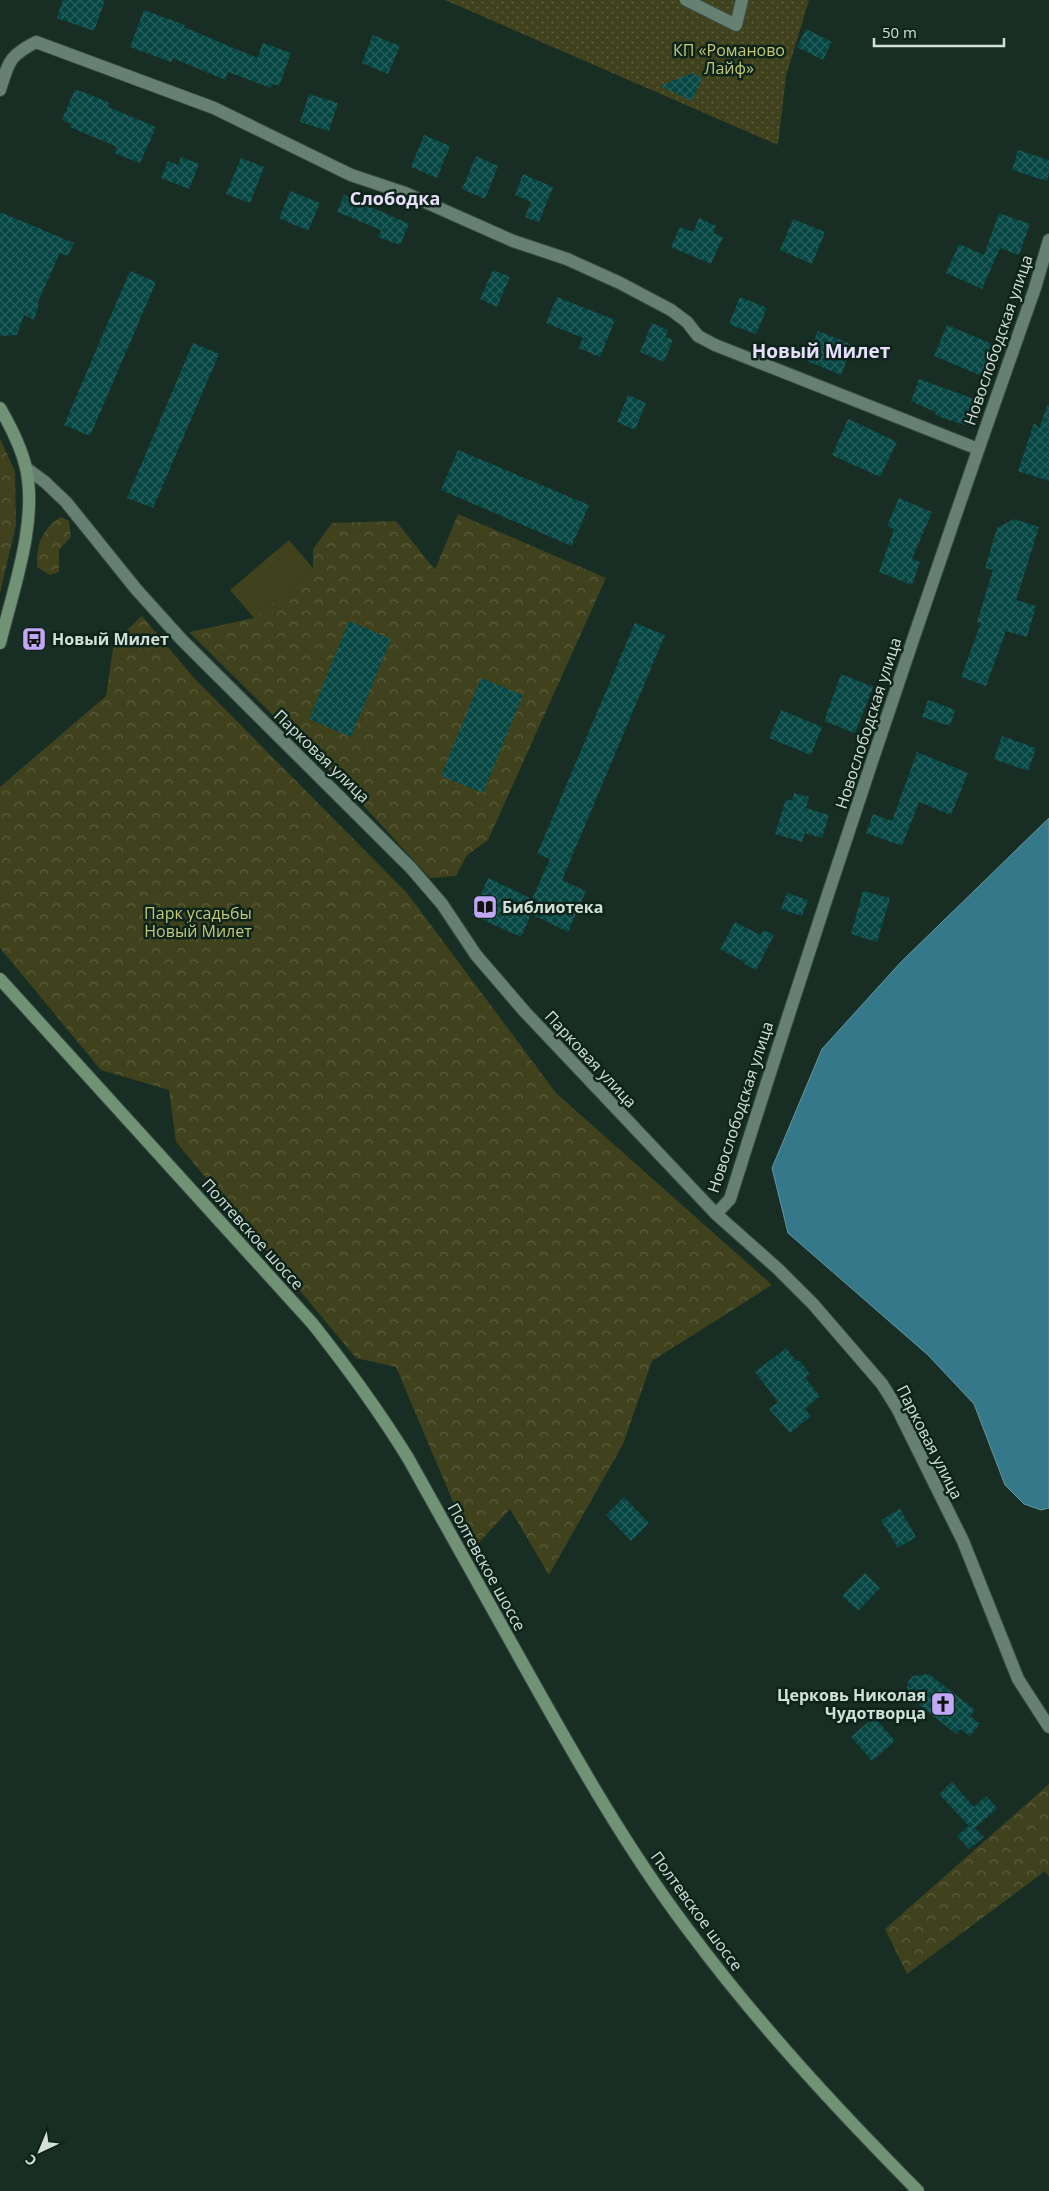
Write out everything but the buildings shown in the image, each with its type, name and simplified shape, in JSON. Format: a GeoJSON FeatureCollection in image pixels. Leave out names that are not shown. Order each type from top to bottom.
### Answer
{"type":"FeatureCollection","features":[{"type":"Feature","properties":{"kind":"street"},"geometry":{"type":"LineString","coordinates":[[686,0],[736,25],[742,0]]}},
{"type":"Feature","properties":{"kind":"street"},"geometry":{"type":"LineString","coordinates":[[0,90],[7,67],[17,52],[36,42],[45,45],[214,108],[351,175],[405,193],[513,241],[576,263],[620,282],[671,310],[687,322],[698,336],[715,345],[978,449]]}},
{"type":"Feature","properties":{"kind":"street","name":"Новослободская улица"},"geometry":{"type":"LineString","coordinates":[[716,1214],[730,1199],[802,970],[855,815],[884,722],[1035,288],[1049,240]]}},
{"type":"Feature","properties":{"kind":"street"},"geometry":{"type":"LineString","coordinates":[[0,408],[17,439],[26,468],[29,504],[26,531],[0,643]]}},
{"type":"Feature","properties":{"kind":"street","name":"Парковая улица"},"geometry":{"type":"LineString","coordinates":[[26,468],[45,482],[66,502],[136,589],[182,640],[411,868],[442,904],[476,955],[525,1012],[716,1214],[778,1269],[861,1357],[890,1397],[963,1541],[1018,1679],[1049,1728]]}},
{"type":"Feature","properties":{"kind":"street","name":"Полтевское шоссе"},"geometry":{"type":"LineString","coordinates":[[0,979],[312,1323],[350,1370],[408,1458],[578,1761],[635,1854],[688,1930],[794,2062],[918,2191]]}},
{"type":"Feature","properties":{"kind":"green space","name":"КП «Романово Лайф»"},"geometry":{"type":"Polygon","coordinates":[[[445,0],[809,0],[786,76],[778,145],[445,0]]]}},
{"type":"Feature","properties":{"kind":"green space"},"geometry":{"type":"Polygon","coordinates":[[[0,439],[15,471],[16,525],[0,593],[0,439]]]}},
{"type":"Feature","properties":{"kind":"green space"},"geometry":{"type":"Polygon","coordinates":[[[458,514],[606,578],[488,840],[467,855],[456,876],[430,878],[352,793],[189,632],[254,618],[313,568],[313,549],[332,523],[396,521],[435,570],[458,514]]]}},
{"type":"Feature","properties":{"kind":"green space"},"geometry":{"type":"Polygon","coordinates":[[[61,517],[69,521],[71,537],[59,550],[59,572],[50,575],[37,567],[39,545],[49,526],[61,517]]]}},
{"type":"Feature","properties":{"kind":"green space"},"geometry":{"type":"Polygon","coordinates":[[[289,540],[313,568],[254,618],[230,590],[289,540]]]}},
{"type":"Feature","properties":{"kind":"green space","name":"Парк усадьбы Новый Милет"},"geometry":{"type":"Polygon","coordinates":[[[142,616],[193,677],[407,893],[556,1093],[772,1285],[652,1361],[623,1444],[549,1575],[510,1509],[473,1549],[396,1367],[356,1358],[176,1142],[169,1090],[101,1070],[0,948],[0,787],[106,696],[114,642],[142,616]]]}},
{"type":"Feature","properties":{"kind":"green space"},"geometry":{"type":"Polygon","coordinates":[[[1049,1784],[1049,1877],[1045,1871],[907,1974],[885,1929],[1049,1784]]]}},
{"type":"Feature","properties":{"kind":"water"},"geometry":{"type":"Polygon","coordinates":[[[1049,818],[1049,1508],[1041,1510],[1024,1504],[1005,1485],[974,1404],[928,1355],[788,1233],[772,1168],[822,1049],[901,962],[1049,818]]]}},
{"type":"Feature","properties":{"kind":"place","name":"Новый Милет"},"geometry":{"type":"Point","coordinates":[34,639]}},
{"type":"Feature","properties":{"kind":"place","name":"Библиотека"},"geometry":{"type":"Point","coordinates":[485,907]}},
{"type":"Feature","properties":{"kind":"place","name":"Церковь Николая Чудотворца"},"geometry":{"type":"Point","coordinates":[943,1704]}},
{"type":"Feature","properties":{"kind":"district","name":"Слободка"},"geometry":{"type":"Point","coordinates":[395,199]}},
{"type":"Feature","properties":{"kind":"district","name":"Новый Милет"},"geometry":{"type":"Point","coordinates":[821,351]}}]}
